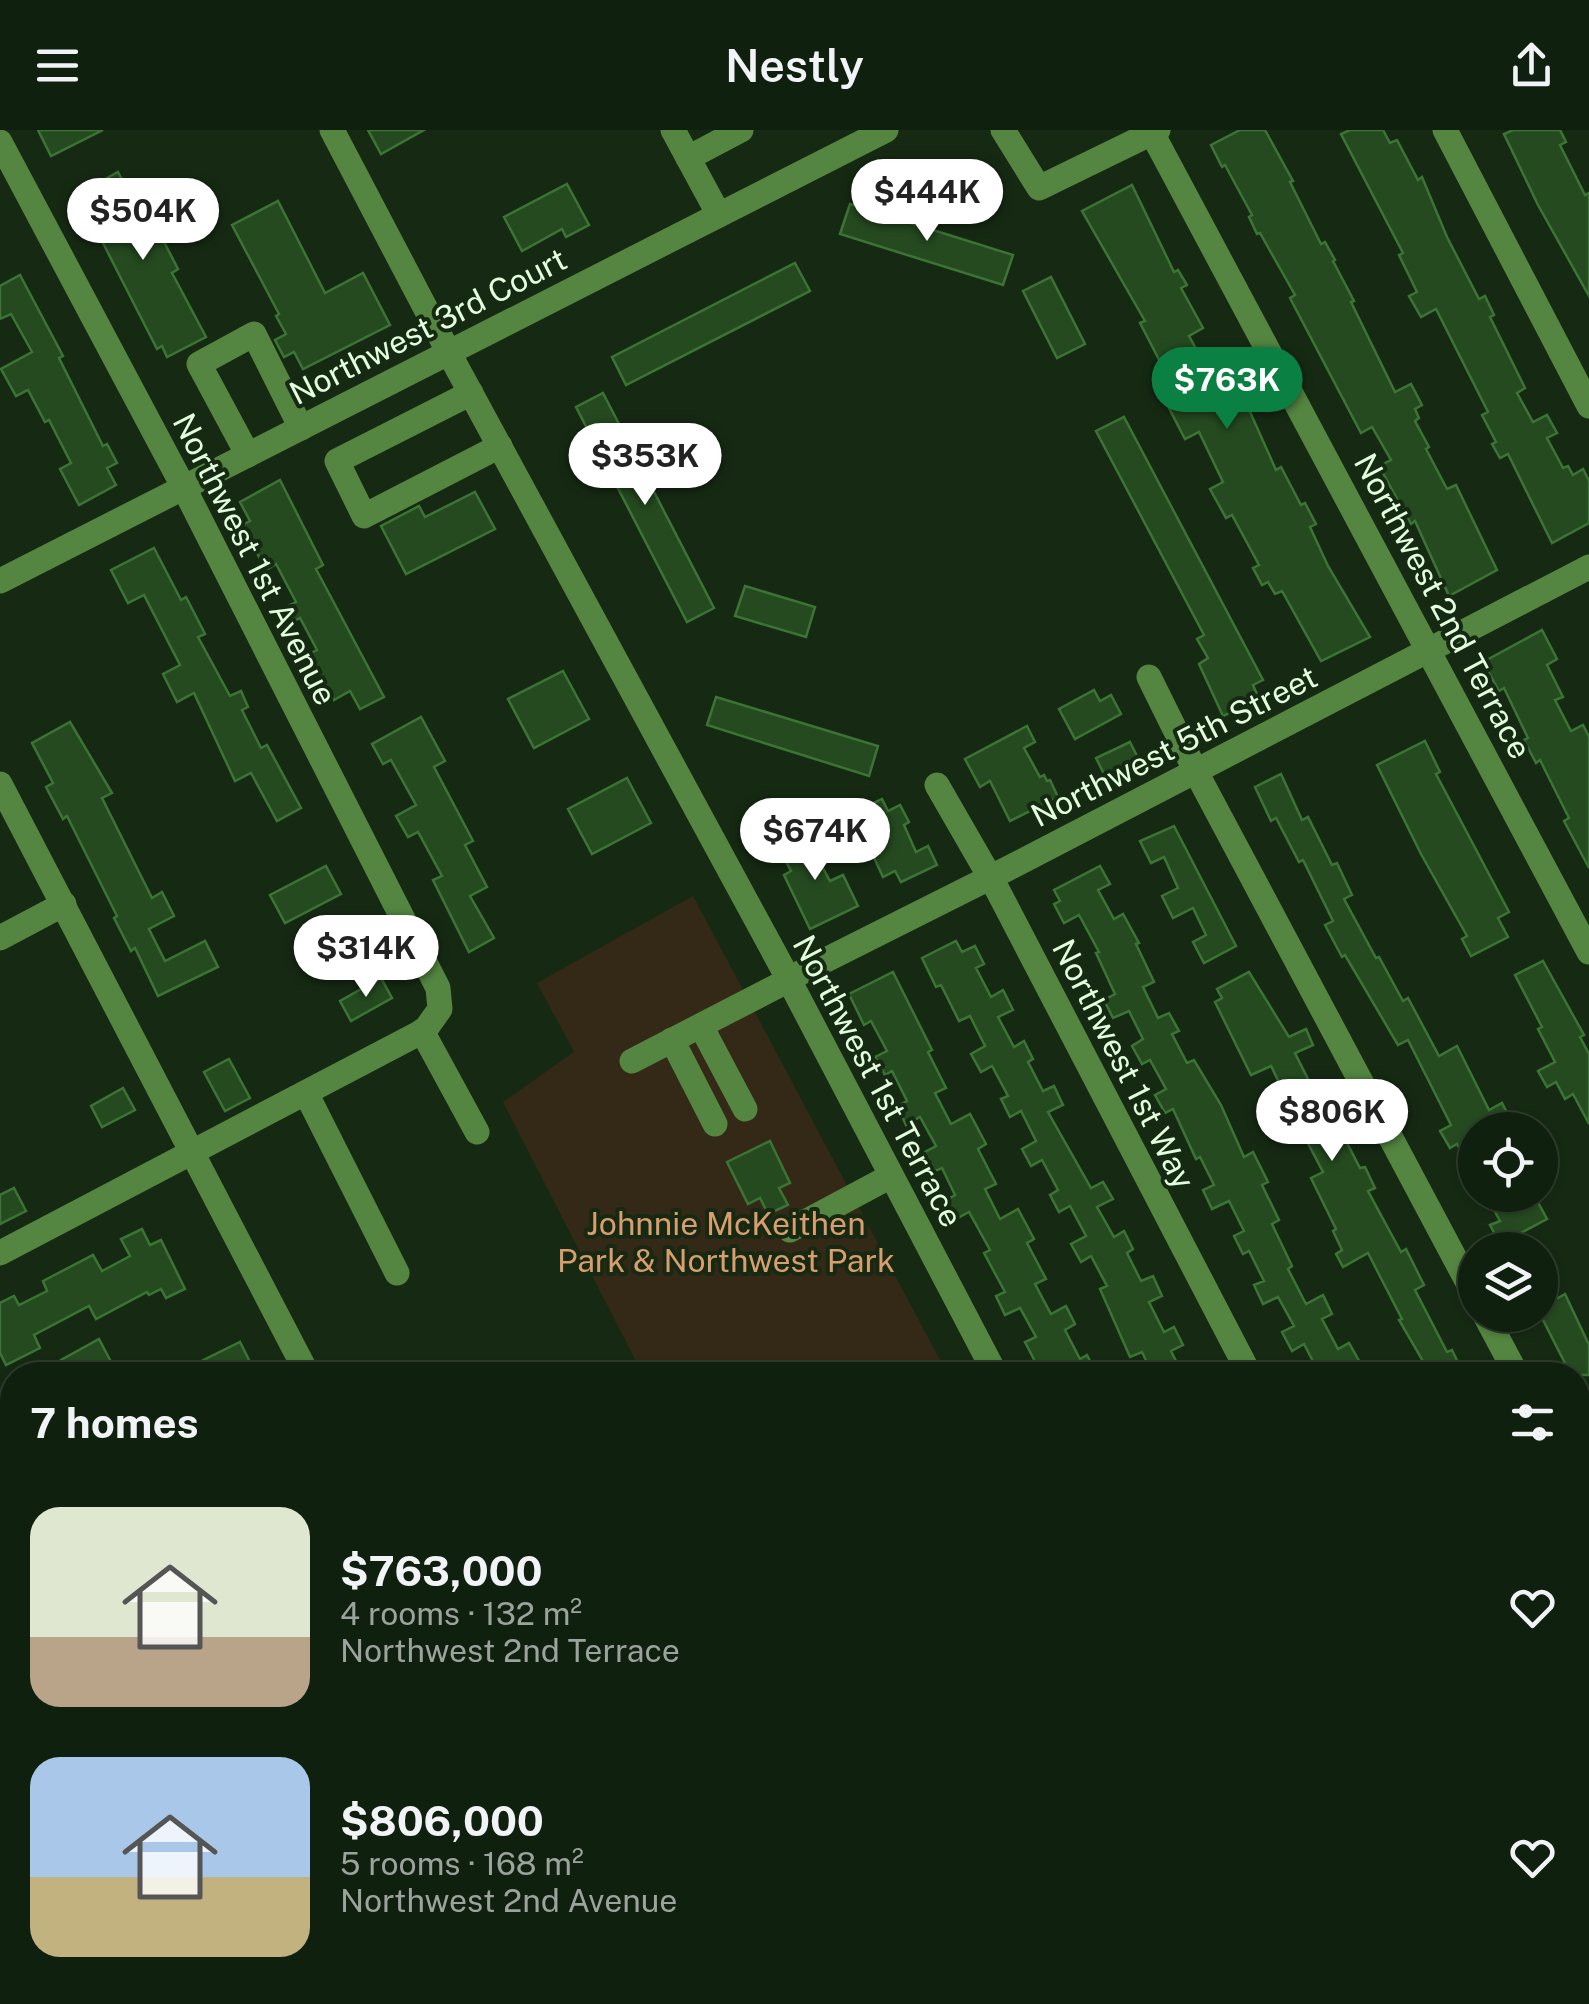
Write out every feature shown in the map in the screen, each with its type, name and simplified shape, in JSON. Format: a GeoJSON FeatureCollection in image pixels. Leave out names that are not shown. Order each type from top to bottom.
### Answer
{"type":"FeatureCollection","features":[{"type":"Feature","properties":{"kind":"street","name":"Northwest 1st Terrace"},"geometry":{"type":"LineString","coordinates":[[332,130],[989,1362]]}},
{"type":"Feature","properties":{"kind":"street"},"geometry":{"type":"LineString","coordinates":[[673,130],[719,215]]}},
{"type":"Feature","properties":{"kind":"street","name":"Northwest 3rd Court"},"geometry":{"type":"LineString","coordinates":[[0,581],[886,130]]}},
{"type":"Feature","properties":{"kind":"street"},"geometry":{"type":"LineString","coordinates":[[1003,130],[1039,188],[1155,132]]}},
{"type":"Feature","properties":{"kind":"street"},"geometry":{"type":"LineString","coordinates":[[1445,130],[1589,406]]}},
{"type":"Feature","properties":{"kind":"street"},"geometry":{"type":"LineString","coordinates":[[688,158],[736,131]]}},
{"type":"Feature","properties":{"kind":"street","name":"Northwest 2nd Terrace"},"geometry":{"type":"LineString","coordinates":[[1155,132],[1589,952]]}},
{"type":"Feature","properties":{"kind":"street","name":"Northwest 1st Avenue"},"geometry":{"type":"LineString","coordinates":[[0,142],[184,488],[438,988],[440,1009],[422,1031]]}},
{"type":"Feature","properties":{"kind":"street"},"geometry":{"type":"LineString","coordinates":[[248,455],[199,364],[254,334],[313,422],[338,440],[337,461],[364,516],[500,446]]}},
{"type":"Feature","properties":{"kind":"street"},"geometry":{"type":"LineString","coordinates":[[337,461],[471,393]]}},
{"type":"Feature","properties":{"kind":"street","name":"Northwest 5th Street"},"geometry":{"type":"LineString","coordinates":[[632,1061],[1589,568]]}},
{"type":"Feature","properties":{"kind":"street"},"geometry":{"type":"LineString","coordinates":[[1149,676],[1195,770],[1458,1264]]}},
{"type":"Feature","properties":{"kind":"street"},"geometry":{"type":"LineString","coordinates":[[0,784],[301,1362]]}},
{"type":"Feature","properties":{"kind":"street","name":"Northwest 1st Way"},"geometry":{"type":"LineString","coordinates":[[937,784],[1243,1362]]}},
{"type":"Feature","properties":{"kind":"street"},"geometry":{"type":"LineString","coordinates":[[0,938],[64,904]]}},
{"type":"Feature","properties":{"kind":"street"},"geometry":{"type":"LineString","coordinates":[[701,1026],[745,1109]]}},
{"type":"Feature","properties":{"kind":"street"},"geometry":{"type":"LineString","coordinates":[[0,1254],[422,1031],[476,1132]]}},
{"type":"Feature","properties":{"kind":"street"},"geometry":{"type":"LineString","coordinates":[[672,1040],[716,1124]]}},
{"type":"Feature","properties":{"kind":"street"},"geometry":{"type":"LineString","coordinates":[[306,1094],[398,1273]]}},
{"type":"Feature","properties":{"kind":"street"},"geometry":{"type":"LineString","coordinates":[[790,1230],[892,1176]]}},
{"type":"Feature","properties":{"kind":"street"},"geometry":{"type":"LineString","coordinates":[[1494,1332],[1510,1362]]}},
{"type":"Feature","properties":{"kind":"green space","name":"Johnnie McKeithen Park & Northwest Park"},"geometry":{"type":"Polygon","coordinates":[[[693,896],[941,1362],[636,1362],[503,1102],[574,1052],[537,983],[693,896]]]}},
{"type":"Feature","properties":{"kind":"building"},"geometry":{"type":"Polygon","coordinates":[[[38,130],[103,130],[51,156],[38,130]]]}},
{"type":"Feature","properties":{"kind":"building"},"geometry":{"type":"Polygon","coordinates":[[[368,130],[424,130],[381,154],[368,130]]]}},
{"type":"Feature","properties":{"kind":"building"},"geometry":{"type":"Polygon","coordinates":[[[1240,130],[1265,130],[1321,244],[1325,242],[1335,260],[1395,392],[1411,384],[1422,405],[1415,409],[1419,418],[1415,421],[1429,447],[1426,449],[1447,489],[1456,485],[1497,570],[1449,596],[1415,521],[1411,524],[1379,466],[1391,460],[1372,427],[1361,433],[1290,298],[1295,295],[1260,233],[1257,234],[1249,217],[1252,215],[1211,145],[1240,130]]]}},
{"type":"Feature","properties":{"kind":"building"},"geometry":{"type":"Polygon","coordinates":[[[1350,130],[1383,130],[1390,143],[1397,140],[1418,180],[1422,177],[1479,299],[1485,296],[1494,315],[1490,317],[1525,388],[1517,393],[1533,422],[1547,415],[1557,433],[1547,438],[1563,468],[1568,466],[1573,475],[1583,469],[1589,481],[1589,523],[1552,543],[1508,454],[1500,458],[1482,415],[1488,412],[1436,309],[1421,317],[1409,296],[1417,292],[1399,255],[1403,253],[1341,134],[1350,130]]]}},
{"type":"Feature","properties":{"kind":"building"},"geometry":{"type":"Polygon","coordinates":[[[1513,130],[1560,130],[1566,142],[1560,145],[1585,195],[1589,193],[1589,296],[1504,134],[1513,130]]]}},
{"type":"Feature","properties":{"kind":"building"},"geometry":{"type":"Polygon","coordinates":[[[118,172],[138,210],[153,201],[167,228],[159,232],[178,269],[172,273],[206,337],[167,357],[162,346],[157,349],[78,194],[118,172]]]}},
{"type":"Feature","properties":{"kind":"building"},"geometry":{"type":"Polygon","coordinates":[[[567,184],[589,225],[566,237],[562,229],[522,251],[504,217],[567,184]]]}},
{"type":"Feature","properties":{"kind":"building"},"geometry":{"type":"Polygon","coordinates":[[[1132,185],[1174,272],[1178,270],[1187,285],[1181,288],[1203,328],[1189,336],[1205,365],[1221,357],[1234,376],[1276,470],[1281,467],[1301,505],[1305,503],[1316,524],[1310,527],[1328,566],[1370,637],[1321,661],[1282,591],[1275,594],[1268,582],[1262,585],[1253,568],[1259,565],[1232,515],[1226,518],[1210,489],[1223,482],[1199,432],[1185,439],[1169,408],[1181,402],[1140,323],[1145,321],[1082,211],[1132,185]]]}},
{"type":"Feature","properties":{"kind":"building"},"geometry":{"type":"Polygon","coordinates":[[[278,201],[325,293],[363,273],[390,325],[303,369],[294,352],[284,357],[275,340],[286,334],[276,316],[279,314],[232,225],[278,201]]]}},
{"type":"Feature","properties":{"kind":"building"},"geometry":{"type":"Polygon","coordinates":[[[850,204],[1013,255],[1003,285],[840,234],[850,204]]]}},
{"type":"Feature","properties":{"kind":"building"},"geometry":{"type":"Polygon","coordinates":[[[795,263],[810,291],[626,385],[612,357],[795,263]]]}},
{"type":"Feature","properties":{"kind":"building"},"geometry":{"type":"Polygon","coordinates":[[[20,275],[63,356],[59,358],[103,446],[107,444],[117,463],[107,468],[116,485],[79,505],[60,469],[71,463],[49,420],[45,422],[28,390],[16,396],[1,369],[32,352],[11,314],[0,319],[0,286],[20,275]]]}},
{"type":"Feature","properties":{"kind":"building"},"geometry":{"type":"Polygon","coordinates":[[[1051,277],[1085,344],[1057,358],[1023,291],[1051,277]]]}},
{"type":"Feature","properties":{"kind":"building"},"geometry":{"type":"Polygon","coordinates":[[[603,393],[714,608],[687,622],[576,407],[603,393]]]}},
{"type":"Feature","properties":{"kind":"building"},"geometry":{"type":"Polygon","coordinates":[[[1124,417],[1263,680],[1253,685],[1259,699],[1223,716],[1199,664],[1208,658],[1197,639],[1204,635],[1096,431],[1124,417]]]}},
{"type":"Feature","properties":{"kind":"building"},"geometry":{"type":"Polygon","coordinates":[[[280,480],[323,565],[316,569],[384,697],[360,709],[350,691],[334,700],[309,654],[317,650],[300,618],[294,621],[286,607],[296,602],[276,564],[266,570],[242,525],[250,521],[240,502],[280,480]]]}},
{"type":"Feature","properties":{"kind":"building"},"geometry":{"type":"Polygon","coordinates":[[[475,492],[495,529],[406,574],[381,526],[419,506],[425,517],[475,492]]]}},
{"type":"Feature","properties":{"kind":"building"},"geometry":{"type":"Polygon","coordinates":[[[154,548],[181,600],[186,597],[205,634],[198,637],[230,696],[241,691],[248,707],[242,710],[261,748],[267,745],[301,808],[277,821],[251,773],[235,781],[194,693],[177,702],[163,674],[180,665],[144,595],[128,603],[111,570],[154,548]]]}},
{"type":"Feature","properties":{"kind":"building"},"geometry":{"type":"Polygon","coordinates":[[[745,586],[815,607],[806,637],[735,616],[745,586]]]}},
{"type":"Feature","properties":{"kind":"building"},"geometry":{"type":"Polygon","coordinates":[[[1542,630],[1557,659],[1547,665],[1563,697],[1555,700],[1571,731],[1583,725],[1589,737],[1589,868],[1564,821],[1569,818],[1540,760],[1536,763],[1524,740],[1528,738],[1504,688],[1499,691],[1483,662],[1542,630]]]}},
{"type":"Feature","properties":{"kind":"building"},"geometry":{"type":"Polygon","coordinates":[[[563,671],[589,719],[534,748],[508,699],[563,671]]]}},
{"type":"Feature","properties":{"kind":"building"},"geometry":{"type":"Polygon","coordinates":[[[1094,690],[1100,701],[1111,695],[1121,714],[1075,739],[1059,709],[1094,690]]]}},
{"type":"Feature","properties":{"kind":"building"},"geometry":{"type":"Polygon","coordinates":[[[716,697],[878,746],[869,776],[707,725],[716,697]]]}},
{"type":"Feature","properties":{"kind":"building"},"geometry":{"type":"Polygon","coordinates":[[[421,717],[445,761],[434,767],[473,841],[465,845],[487,887],[470,896],[494,938],[469,952],[433,880],[442,876],[418,832],[408,837],[396,816],[416,805],[391,760],[383,764],[372,744],[421,717]]]}},
{"type":"Feature","properties":{"kind":"building"},"geometry":{"type":"Polygon","coordinates":[[[70,722],[112,793],[102,798],[152,898],[162,892],[174,916],[149,929],[165,961],[205,941],[218,967],[158,996],[135,948],[131,951],[114,918],[117,916],[67,816],[63,819],[46,787],[53,783],[32,743],[70,722]]]}},
{"type":"Feature","properties":{"kind":"building"},"geometry":{"type":"Polygon","coordinates":[[[1027,726],[1035,742],[1024,748],[1040,777],[1044,775],[1050,780],[1058,797],[1010,821],[990,781],[980,787],[965,759],[1027,726]]]}},
{"type":"Feature","properties":{"kind":"building"},"geometry":{"type":"Polygon","coordinates":[[[1425,741],[1440,772],[1436,774],[1509,912],[1498,918],[1508,937],[1471,956],[1462,939],[1467,936],[1377,765],[1425,741]]]}},
{"type":"Feature","properties":{"kind":"building"},"geometry":{"type":"Polygon","coordinates":[[[1130,742],[1140,762],[1106,778],[1096,758],[1130,742]]]}},
{"type":"Feature","properties":{"kind":"building"},"geometry":{"type":"Polygon","coordinates":[[[1281,774],[1302,820],[1308,817],[1332,865],[1337,863],[1352,895],[1344,899],[1376,958],[1379,957],[1403,1001],[1408,998],[1439,1056],[1457,1046],[1489,1110],[1502,1103],[1506,1112],[1458,1112],[1458,1146],[1450,1148],[1440,1131],[1451,1125],[1408,1040],[1398,1045],[1345,955],[1342,957],[1325,925],[1333,921],[1303,860],[1299,862],[1276,818],[1271,821],[1255,787],[1281,774]]]}},
{"type":"Feature","properties":{"kind":"building"},"geometry":{"type":"Polygon","coordinates":[[[627,778],[651,823],[592,854],[568,809],[627,778]]]}},
{"type":"Feature","properties":{"kind":"building"},"geometry":{"type":"Polygon","coordinates":[[[882,799],[888,811],[900,805],[909,822],[904,825],[916,852],[928,846],[937,865],[901,882],[895,871],[883,877],[862,832],[856,835],[847,816],[882,799]]]}},
{"type":"Feature","properties":{"kind":"building"},"geometry":{"type":"Polygon","coordinates":[[[1174,826],[1236,946],[1204,963],[1193,942],[1206,935],[1193,908],[1173,918],[1162,896],[1178,888],[1164,857],[1151,863],[1140,841],[1174,826]]]}},
{"type":"Feature","properties":{"kind":"building"},"geometry":{"type":"Polygon","coordinates":[[[816,831],[826,849],[816,855],[830,881],[843,875],[858,906],[810,929],[784,875],[791,871],[780,850],[816,831]]]}},
{"type":"Feature","properties":{"kind":"building"},"geometry":{"type":"Polygon","coordinates":[[[326,866],[341,894],[285,923],[270,895],[326,866]]]}},
{"type":"Feature","properties":{"kind":"building"},"geometry":{"type":"Polygon","coordinates":[[[1100,866],[1110,884],[1098,890],[1114,919],[1123,914],[1139,943],[1136,944],[1154,982],[1143,987],[1158,1018],[1169,1013],[1179,1031],[1172,1034],[1187,1063],[1194,1060],[1221,1105],[1244,1157],[1253,1152],[1268,1182],[1262,1185],[1279,1220],[1272,1224],[1306,1304],[1323,1295],[1332,1314],[1322,1319],[1338,1349],[1349,1343],[1360,1362],[1313,1362],[1304,1344],[1292,1351],[1282,1332],[1294,1326],[1278,1297],[1263,1304],[1254,1285],[1264,1281],[1249,1251],[1243,1254],[1234,1236],[1244,1231],[1229,1201],[1212,1209],[1203,1190],[1214,1185],[1200,1157],[1196,1159],[1173,1109],[1165,1113],[1155,1095],[1166,1089],[1150,1060],[1142,1064],[1132,1046],[1143,1039],[1129,1011],[1113,1018],[1104,1000],[1115,994],[1096,953],[1099,952],[1079,915],[1064,923],[1054,904],[1060,901],[1054,890],[1100,866]]]}},
{"type":"Feature","properties":{"kind":"building"},"geometry":{"type":"Polygon","coordinates":[[[956,941],[962,952],[975,946],[984,964],[976,968],[991,997],[1003,990],[1013,1010],[998,1017],[1014,1047],[1024,1041],[1033,1059],[1028,1062],[1043,1091],[1054,1086],[1063,1105],[1048,1112],[1091,1188],[1103,1182],[1113,1199],[1097,1207],[1114,1237],[1124,1231],[1133,1249],[1127,1253],[1141,1281],[1153,1276],[1162,1296],[1149,1302],[1164,1332],[1174,1327],[1183,1345],[1171,1351],[1176,1362],[1147,1362],[1142,1352],[1130,1357],[1100,1289],[1107,1286],[1091,1256],[1081,1262],[1071,1244],[1086,1236],[1070,1206],[1059,1212],[1050,1195],[1058,1190],[1042,1160],[1031,1166],[1022,1149],[1036,1141],[1021,1111],[1010,1117],[1001,1099],[1008,1096],[992,1066],[981,1072],[971,1054],[985,1046],[970,1016],[959,1021],[922,958],[956,941]]]}},
{"type":"Feature","properties":{"kind":"building"},"geometry":{"type":"Polygon","coordinates":[[[1543,961],[1584,1035],[1580,1037],[1589,1054],[1589,1124],[1573,1094],[1565,1099],[1556,1082],[1547,1087],[1538,1071],[1555,1062],[1515,975],[1543,961]]]}},
{"type":"Feature","properties":{"kind":"building"},"geometry":{"type":"Polygon","coordinates":[[[893,972],[932,1050],[928,1052],[946,1088],[935,1093],[951,1124],[970,1114],[986,1144],[978,1149],[996,1184],[985,1189],[1000,1219],[1018,1209],[1034,1239],[1027,1243],[1046,1279],[1035,1284],[1051,1314],[1066,1306],[1075,1324],[1065,1330],[1080,1359],[1087,1355],[1090,1362],[1035,1362],[1025,1342],[1036,1337],[1020,1308],[1005,1315],[996,1296],[1005,1292],[984,1253],[990,1250],[969,1212],[954,1220],[945,1201],[955,1195],[942,1168],[935,1171],[925,1152],[936,1146],[920,1117],[906,1125],[897,1106],[907,1101],[892,1071],[885,1075],[875,1057],[887,1051],[871,1021],[864,1025],[849,994],[893,972]]]}},
{"type":"Feature","properties":{"kind":"building"},"geometry":{"type":"Polygon","coordinates":[[[1249,972],[1289,1037],[1306,1029],[1313,1045],[1295,1053],[1324,1111],[1329,1108],[1360,1168],[1365,1167],[1375,1188],[1368,1191],[1424,1285],[1415,1290],[1447,1352],[1452,1350],[1458,1362],[1423,1362],[1368,1253],[1343,1267],[1336,1254],[1342,1250],[1333,1231],[1336,1229],[1311,1178],[1323,1172],[1291,1111],[1282,1116],[1273,1099],[1284,1093],[1271,1066],[1251,1075],[1215,1002],[1222,998],[1217,989],[1249,972]]]}},
{"type":"Feature","properties":{"kind":"building"},"geometry":{"type":"Polygon","coordinates":[[[381,978],[392,998],[351,1021],[340,1001],[381,978]]]}},
{"type":"Feature","properties":{"kind":"building"},"geometry":{"type":"Polygon","coordinates":[[[229,1059],[250,1098],[225,1111],[204,1072],[229,1059]]]}},
{"type":"Feature","properties":{"kind":"building"},"geometry":{"type":"Polygon","coordinates":[[[123,1088],[135,1110],[102,1127],[91,1106],[123,1088]]]}},
{"type":"Feature","properties":{"kind":"building"},"geometry":{"type":"Polygon","coordinates":[[[770,1141],[790,1183],[779,1188],[788,1205],[768,1214],[760,1198],[748,1204],[727,1162],[770,1141]]]}},
{"type":"Feature","properties":{"kind":"building"},"geometry":{"type":"Polygon","coordinates":[[[14,1188],[26,1211],[0,1224],[0,1195],[14,1188]]]}},
{"type":"Feature","properties":{"kind":"building"},"geometry":{"type":"Polygon","coordinates":[[[1495,1212],[1543,1212],[1547,1219],[1523,1232],[1494,1232],[1490,1225],[1500,1221],[1495,1212]]]}},
{"type":"Feature","properties":{"kind":"building"},"geometry":{"type":"Polygon","coordinates":[[[142,1229],[150,1245],[161,1240],[185,1289],[166,1298],[161,1289],[149,1295],[147,1292],[96,1319],[89,1306],[34,1335],[40,1348],[4,1362],[0,1353],[0,1303],[14,1296],[19,1305],[47,1291],[43,1281],[93,1255],[102,1271],[130,1256],[121,1239],[142,1229]]]}},
{"type":"Feature","properties":{"kind":"building"},"geometry":{"type":"Polygon","coordinates":[[[1565,1294],[1589,1345],[1589,1362],[1564,1362],[1549,1332],[1558,1332],[1558,1298],[1565,1294]]]}},
{"type":"Feature","properties":{"kind":"building"},"geometry":{"type":"Polygon","coordinates":[[[99,1339],[111,1362],[62,1362],[99,1339]]]}},
{"type":"Feature","properties":{"kind":"building"},"geometry":{"type":"Polygon","coordinates":[[[240,1342],[249,1360],[245,1362],[199,1362],[240,1342]]]}}]}
